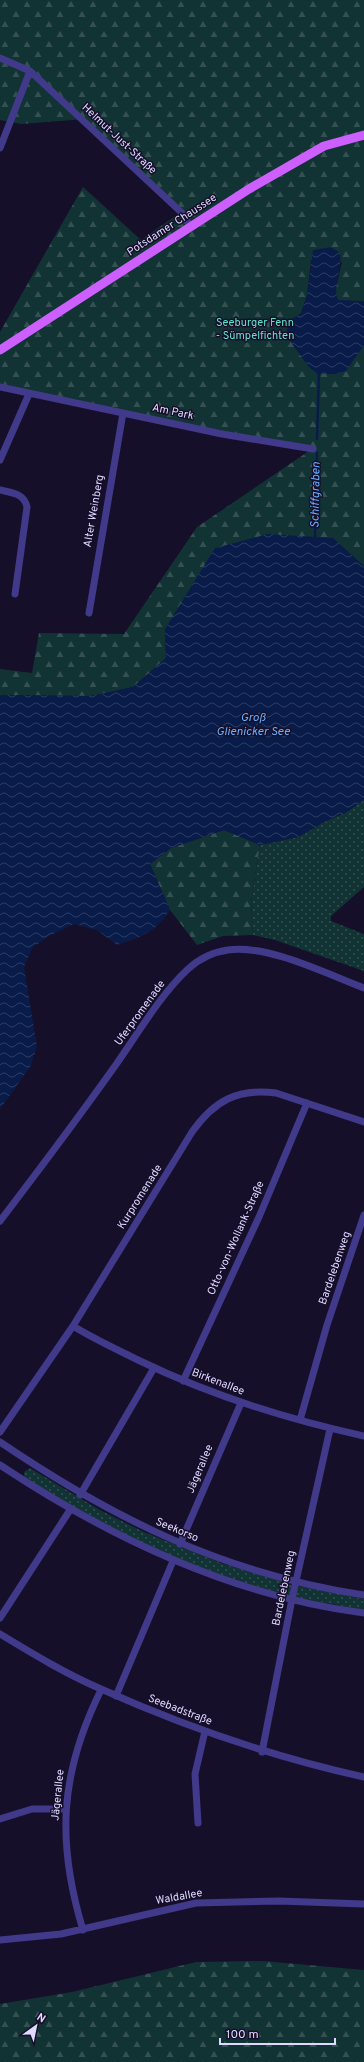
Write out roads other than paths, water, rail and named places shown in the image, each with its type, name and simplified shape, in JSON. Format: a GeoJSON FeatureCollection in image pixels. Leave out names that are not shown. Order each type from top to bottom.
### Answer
{"type":"FeatureCollection","features":[{"type":"Feature","properties":{"kind":"main road","name":"Potsdamer Chaussee"},"geometry":{"type":"LineString","coordinates":[[0,350],[249,189],[324,146],[364,135]]}},
{"type":"Feature","properties":{"kind":"street","name":"Helmut-Just-Straße"},"geometry":{"type":"LineString","coordinates":[[0,58],[30,71],[181,212],[190,227]]}},
{"type":"Feature","properties":{"kind":"street"},"geometry":{"type":"LineString","coordinates":[[0,148],[30,71]]}},
{"type":"Feature","properties":{"kind":"street","name":"Am Park"},"geometry":{"type":"LineString","coordinates":[[0,387],[222,434],[313,449]]}},
{"type":"Feature","properties":{"kind":"street"},"geometry":{"type":"LineString","coordinates":[[0,460],[27,403],[29,394]]}},
{"type":"Feature","properties":{"kind":"street","name":"Alter Weinberg"},"geometry":{"type":"LineString","coordinates":[[89,613],[123,412]]}},
{"type":"Feature","properties":{"kind":"street"},"geometry":{"type":"LineString","coordinates":[[0,490],[21,495],[25,499],[27,507],[15,594]]}},
{"type":"Feature","properties":{"kind":"street","name":"Uferpromenade"},"geometry":{"type":"LineString","coordinates":[[0,1221],[76,1121],[162,1000],[184,973],[200,960],[228,950],[263,952],[364,988]]}},
{"type":"Feature","properties":{"kind":"street","name":"Kurpromenade"},"geometry":{"type":"LineString","coordinates":[[0,1432],[73,1326],[192,1132],[208,1112],[234,1096],[255,1092],[276,1093],[364,1122]]}},
{"type":"Feature","properties":{"kind":"street","name":"Otto-von-Wollank-Straße"},"geometry":{"type":"LineString","coordinates":[[183,1381],[259,1217],[307,1103]]}},
{"type":"Feature","properties":{"kind":"street","name":"Bardelebenweg"},"geometry":{"type":"LineString","coordinates":[[300,1420],[327,1325],[364,1215]]}},
{"type":"Feature","properties":{"kind":"street","name":"Birkenallee"},"geometry":{"type":"LineString","coordinates":[[73,1326],[154,1368],[183,1381],[241,1403],[330,1429],[364,1436]]}},
{"type":"Feature","properties":{"kind":"street"},"geometry":{"type":"LineString","coordinates":[[80,1494],[154,1368]]}},
{"type":"Feature","properties":{"kind":"street","name":"Jägerallee"},"geometry":{"type":"LineString","coordinates":[[180,1544],[241,1403]]}},
{"type":"Feature","properties":{"kind":"street","name":"Bardelebenweg"},"geometry":{"type":"LineString","coordinates":[[262,1752],[292,1599],[330,1429]]}},
{"type":"Feature","properties":{"kind":"street","name":"Seekorso"},"geometry":{"type":"LineString","coordinates":[[0,1442],[80,1494],[129,1521],[180,1544],[241,1566],[296,1582],[364,1595]]}},
{"type":"Feature","properties":{"kind":"street"},"geometry":{"type":"LineString","coordinates":[[0,1465],[70,1510],[121,1537],[173,1560],[232,1582],[292,1599],[364,1613]]}},
{"type":"Feature","properties":{"kind":"street"},"geometry":{"type":"LineString","coordinates":[[0,1618],[70,1510]]}},
{"type":"Feature","properties":{"kind":"street"},"geometry":{"type":"LineString","coordinates":[[116,1696],[173,1560]]}},
{"type":"Feature","properties":{"kind":"street","name":"Seebadstraße"},"geometry":{"type":"LineString","coordinates":[[0,1634],[46,1662],[101,1690],[205,1731],[262,1752],[317,1767],[364,1777]]}},
{"type":"Feature","properties":{"kind":"street","name":"Jägerallee"},"geometry":{"type":"LineString","coordinates":[[83,1930],[75,1905],[67,1859],[65,1809],[72,1768],[78,1746],[92,1706],[101,1690]]}},
{"type":"Feature","properties":{"kind":"street"},"geometry":{"type":"LineString","coordinates":[[198,1823],[195,1774],[205,1731]]}},
{"type":"Feature","properties":{"kind":"street"},"geometry":{"type":"LineString","coordinates":[[0,1819],[32,1809],[65,1809]]}},
{"type":"Feature","properties":{"kind":"street","name":"Waldallee"},"geometry":{"type":"LineString","coordinates":[[0,1940],[38,1937],[83,1930],[196,1903],[279,1901],[364,1904]]}},
{"type":"Feature","properties":{"kind":"water"},"geometry":{"type":"Polygon","coordinates":[[[331,247],[340,253],[341,259],[336,289],[338,300],[364,301],[364,345],[346,371],[335,374],[318,374],[309,367],[288,338],[287,323],[301,313],[307,295],[313,250],[331,247]]]}},
{"type":"Feature","properties":{"kind":"water","name":"Groß Glienicker See"},"geometry":{"type":"Polygon","coordinates":[[[268,534],[333,538],[364,566],[364,800],[345,813],[328,820],[298,837],[260,845],[224,830],[171,848],[150,864],[170,910],[153,929],[141,936],[117,945],[97,930],[74,924],[49,936],[32,948],[24,967],[37,1047],[30,1067],[0,1109],[0,695],[91,696],[133,687],[166,658],[165,629],[215,548],[268,534]]]}},
{"type":"Feature","properties":{"kind":"waterway","name":"Schiffgraben"},"geometry":{"type":"LineString","coordinates":[[317,439],[319,371]]}},
{"type":"Feature","properties":{"kind":"waterway","name":"Schiffgraben"},"geometry":{"type":"LineString","coordinates":[[315,537],[317,453]]}},
{"type":"Feature","properties":{"kind":"park label","name":"Seeburger Fenn - Sümpelfichten"},"geometry":{"type":"Point","coordinates":[255,329]}}]}
